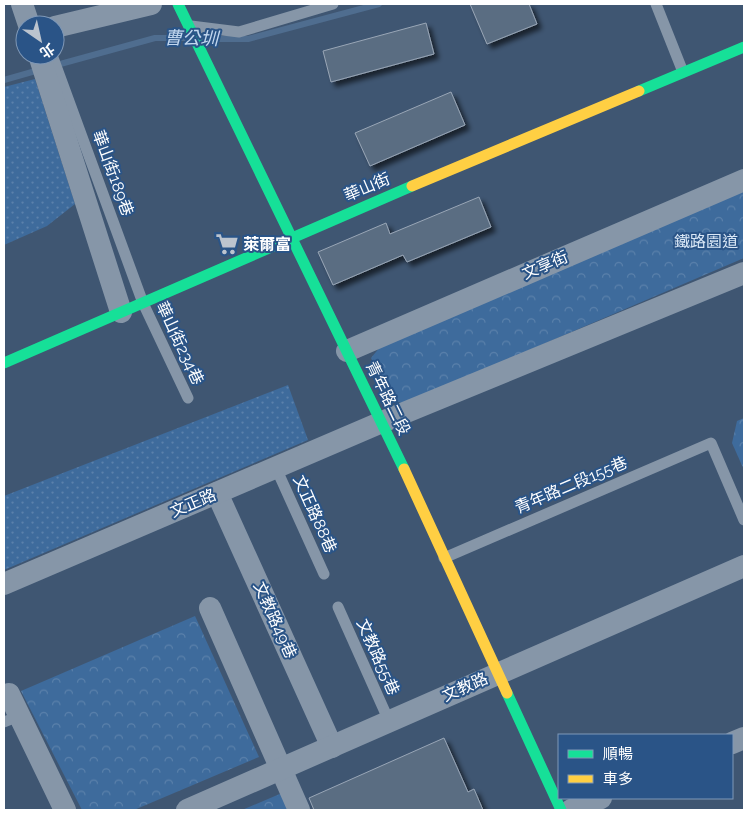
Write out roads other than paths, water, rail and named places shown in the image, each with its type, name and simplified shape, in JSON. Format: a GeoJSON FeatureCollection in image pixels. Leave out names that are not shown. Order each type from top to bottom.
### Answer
{"type":"FeatureCollection","features":[{"type":"Feature","properties":{"kind":"street"},"geometry":{"type":"LineString","coordinates":[[65,25],[151,4]]}},
{"type":"Feature","properties":{"kind":"street","name":"青年路二段"},"geometry":{"type":"LineString","coordinates":[[178,4],[290,237],[382,422],[561,810]]}},
{"type":"Feature","properties":{"kind":"street","name":"華山街"},"geometry":{"type":"LineString","coordinates":[[4,363],[290,237],[744,47]]}},
{"type":"Feature","properties":{"kind":"street"},"geometry":{"type":"LineString","coordinates":[[49,65],[121,312]]}},
{"type":"Feature","properties":{"kind":"street","name":"文享街"},"geometry":{"type":"LineString","coordinates":[[347,351],[744,180]]}},
{"type":"Feature","properties":{"kind":"street"},"geometry":{"type":"LineString","coordinates":[[382,422],[744,273]]}},
{"type":"Feature","properties":{"kind":"street","name":"文正路"},"geometry":{"type":"LineString","coordinates":[[4,584],[382,422]]}},
{"type":"Feature","properties":{"kind":"street","name":"文教路49巷"},"geometry":{"type":"LineString","coordinates":[[218,493],[332,746]]}},
{"type":"Feature","properties":{"kind":"street","name":"文教路"},"geometry":{"type":"LineString","coordinates":[[187,810],[744,566]]}},
{"type":"Feature","properties":{"kind":"street"},"geometry":{"type":"LineString","coordinates":[[210,608],[299,810]]}},
{"type":"Feature","properties":{"kind":"street"},"geometry":{"type":"LineString","coordinates":[[9,694],[12,719],[65,810]]}},
{"type":"Feature","properties":{"kind":"street"},"geometry":{"type":"LineString","coordinates":[[571,810],[598,799]]}},
{"type":"Feature","properties":{"kind":"lane"},"geometry":{"type":"LineString","coordinates":[[189,26],[239,32],[333,4]]}},
{"type":"Feature","properties":{"kind":"lane"},"geometry":{"type":"LineString","coordinates":[[656,4],[683,72]]}},
{"type":"Feature","properties":{"kind":"lane","name":"華山街189巷"},"geometry":{"type":"LineString","coordinates":[[49,65],[143,302]]}},
{"type":"Feature","properties":{"kind":"lane","name":"華山街234巷"},"geometry":{"type":"LineString","coordinates":[[143,302],[188,398]]}},
{"type":"Feature","properties":{"kind":"lane","name":"青年路二段155巷"},"geometry":{"type":"LineString","coordinates":[[444,558],[711,443],[744,520]]}},
{"type":"Feature","properties":{"kind":"lane","name":"文正路88巷"},"geometry":{"type":"LineString","coordinates":[[276,468],[324,574]]}},
{"type":"Feature","properties":{"kind":"lane","name":"文教路55巷"},"geometry":{"type":"LineString","coordinates":[[338,607],[390,721]]}},
{"type":"Feature","properties":{"kind":"waterway","name":"曹公圳"},"geometry":{"type":"LineString","coordinates":[[202,39],[248,39],[379,4]]}},
{"type":"Feature","properties":{"kind":"waterway","name":"曹公圳"},"geometry":{"type":"LineString","coordinates":[[53,66],[155,38],[187,38]]}},
{"type":"Feature","properties":{"kind":"waterway","name":"曹公圳"},"geometry":{"type":"LineString","coordinates":[[4,80],[39,70]]}},
{"type":"Feature","properties":{"kind":"place","name":"萊爾富"},"geometry":{"type":"Point","coordinates":[227,244]}},
{"type":"Feature","properties":{"kind":"park label","name":"鐵路園道"},"geometry":{"type":"Point","coordinates":[706,241]}}]}
